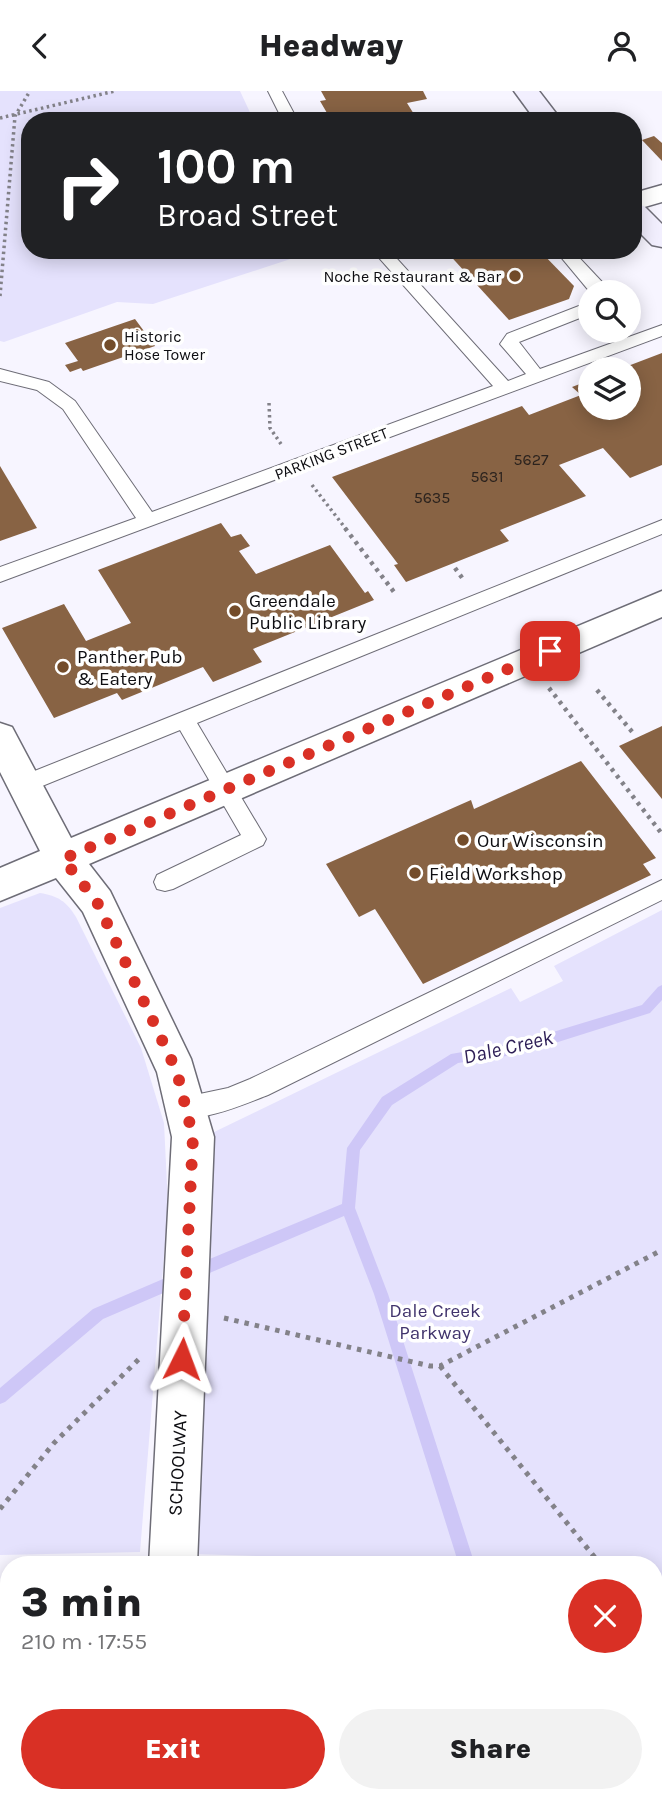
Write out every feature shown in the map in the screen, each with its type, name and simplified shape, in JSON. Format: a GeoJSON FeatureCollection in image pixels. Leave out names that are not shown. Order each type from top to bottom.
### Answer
{"type":"FeatureCollection","features":[{"type":"Feature","properties":{"kind":"street"},"geometry":{"type":"LineString","coordinates":[[526,91],[542,112]]}},
{"type":"Feature","properties":{"kind":"street"},"geometry":{"type":"LineString","coordinates":[[642,199],[662,193]]}},
{"type":"Feature","properties":{"kind":"street"},"geometry":{"type":"LineString","coordinates":[[642,220],[662,239]]}},
{"type":"Feature","properties":{"kind":"street"},"geometry":{"type":"LineString","coordinates":[[0,885],[662,603]]}},
{"type":"Feature","properties":{"kind":"street","name":"SCHOOLWAY"},"geometry":{"type":"LineString","coordinates":[[0,737],[63,859],[97,902],[177,1072],[193,1137],[173,1556]]}},
{"type":"Feature","properties":{"kind":"lane"},"geometry":{"type":"LineString","coordinates":[[275,91],[286,112]]}},
{"type":"Feature","properties":{"kind":"lane"},"geometry":{"type":"LineString","coordinates":[[388,259],[505,388]]}},
{"type":"Feature","properties":{"kind":"lane"},"geometry":{"type":"LineString","coordinates":[[572,259],[591,280]]}},
{"type":"Feature","properties":{"kind":"lane"},"geometry":{"type":"LineString","coordinates":[[537,376],[509,344],[513,338],[578,313]]}},
{"type":"Feature","properties":{"kind":"lane","name":"PARKING STREET"},"geometry":{"type":"LineString","coordinates":[[0,575],[662,330]]}},
{"type":"Feature","properties":{"kind":"lane"},"geometry":{"type":"LineString","coordinates":[[0,375],[43,386],[68,405],[148,521]]}},
{"type":"Feature","properties":{"kind":"lane"},"geometry":{"type":"LineString","coordinates":[[25,784],[662,527]]}},
{"type":"Feature","properties":{"kind":"lane"},"geometry":{"type":"LineString","coordinates":[[165,882],[255,839],[185,721]]}},
{"type":"Feature","properties":{"kind":"lane"},"geometry":{"type":"LineString","coordinates":[[185,1107],[228,1099],[259,1087],[662,889]]}},
{"type":"Feature","properties":{"kind":"path"},"geometry":{"type":"LineString","coordinates":[[0,296],[15,116],[30,91]]}},
{"type":"Feature","properties":{"kind":"path"},"geometry":{"type":"LineString","coordinates":[[31,112],[115,91]]}},
{"type":"Feature","properties":{"kind":"path"},"geometry":{"type":"LineString","coordinates":[[0,118],[21,114]]}},
{"type":"Feature","properties":{"kind":"path"},"geometry":{"type":"LineString","coordinates":[[269,403],[270,428],[394,593]]}},
{"type":"Feature","properties":{"kind":"path"},"geometry":{"type":"LineString","coordinates":[[455,568],[480,600]]}},
{"type":"Feature","properties":{"kind":"path"},"geometry":{"type":"LineString","coordinates":[[527,661],[662,834]]}},
{"type":"Feature","properties":{"kind":"path"},"geometry":{"type":"LineString","coordinates":[[597,690],[634,734]]}},
{"type":"Feature","properties":{"kind":"path"},"geometry":{"type":"LineString","coordinates":[[0,1509],[54,1443],[140,1358],[216,1317],[244,1321],[430,1366],[440,1366],[662,1250]]}},
{"type":"Feature","properties":{"kind":"path"},"geometry":{"type":"LineString","coordinates":[[440,1366],[594,1556]]}},
{"type":"Feature","properties":{"kind":"green space"},"geometry":{"type":"Polygon","coordinates":[[[0,91],[240,91],[250,112],[21,112],[21,259],[290,259],[153,304],[117,302],[4,342],[0,341],[0,91]]]}},
{"type":"Feature","properties":{"kind":"green space"},"geometry":{"type":"Polygon","coordinates":[[[40,893],[61,900],[76,917],[141,1048],[164,1123],[168,1206],[140,1552],[0,1555],[0,908],[40,893]]]}},
{"type":"Feature","properties":{"kind":"green space","name":"Dale Creek Parkway"},"geometry":{"type":"Polygon","coordinates":[[[662,910],[662,1556],[194,1554],[213,1188],[210,1134],[511,988],[520,1002],[563,981],[554,966],[662,910]]]}},
{"type":"Feature","properties":{"kind":"building"},"geometry":{"type":"Polygon","coordinates":[[[321,91],[423,91],[427,99],[407,103],[413,112],[326,112],[320,101],[326,100],[321,91]]]}},
{"type":"Feature","properties":{"kind":"building"},"geometry":{"type":"Polygon","coordinates":[[[654,136],[662,143],[662,161],[642,140],[654,136]]]}},
{"type":"Feature","properties":{"kind":"building"},"geometry":{"type":"Polygon","coordinates":[[[453,259],[548,259],[574,286],[569,299],[509,320],[453,259]]]}},
{"type":"Feature","properties":{"kind":"building","name":"Historic Hose Tower"},"geometry":{"type":"Polygon","coordinates":[[[135,319],[155,346],[83,371],[81,368],[70,372],[65,365],[78,361],[65,343],[135,319]]]}},
{"type":"Feature","properties":{"kind":"building"},"geometry":{"type":"Polygon","coordinates":[[[662,353],[662,465],[630,478],[603,448],[559,465],[586,496],[500,530],[509,541],[406,582],[394,565],[398,564],[332,477],[522,406],[529,415],[578,396],[578,420],[641,420],[641,361],[662,353]]]}},
{"type":"Feature","properties":{"kind":"building"},"geometry":{"type":"Polygon","coordinates":[[[0,466],[37,528],[0,541],[0,466]]]}},
{"type":"Feature","properties":{"kind":"building","name":"Greendale Public Library"},"geometry":{"type":"Polygon","coordinates":[[[221,523],[231,537],[241,534],[250,546],[239,551],[256,574],[330,545],[365,593],[368,591],[374,600],[253,649],[262,662],[213,682],[203,667],[122,700],[117,693],[54,718],[2,628],[64,604],[86,641],[131,623],[98,570],[221,523]]]}},
{"type":"Feature","properties":{"kind":"building"},"geometry":{"type":"Polygon","coordinates":[[[662,726],[662,799],[619,746],[662,726]]]}},
{"type":"Feature","properties":{"kind":"building"},"geometry":{"type":"Polygon","coordinates":[[[581,761],[656,858],[643,864],[651,875],[423,984],[375,909],[359,917],[326,864],[471,800],[474,809],[581,761]]]}},
{"type":"Feature","properties":{"kind":"waterway","name":"Dale Creek"},"geometry":{"type":"LineString","coordinates":[[348,1208],[354,1148],[387,1101],[456,1058],[520,1048],[646,1009],[662,991]]}},
{"type":"Feature","properties":{"kind":"waterway","name":"Dale Creek"},"geometry":{"type":"LineString","coordinates":[[193,1273],[348,1208]]}},
{"type":"Feature","properties":{"kind":"waterway","name":"Dale Creek"},"geometry":{"type":"LineString","coordinates":[[348,1208],[381,1294],[464,1556]]}},
{"type":"Feature","properties":{"kind":"waterway","name":"Dale Creek"},"geometry":{"type":"LineString","coordinates":[[0,1397],[98,1314],[177,1280]]}},
{"type":"Feature","properties":{"kind":"place","name":"Noche Restaurant & Bar"},"geometry":{"type":"Point","coordinates":[515,276]}},
{"type":"Feature","properties":{"kind":"place","name":"Historic Hose Tower"},"geometry":{"type":"Point","coordinates":[110,345]}},
{"type":"Feature","properties":{"kind":"place","name":"Greendale Public Library"},"geometry":{"type":"Point","coordinates":[235,611]}},
{"type":"Feature","properties":{"kind":"place","name":"Panther Pub & Eatery"},"geometry":{"type":"Point","coordinates":[63,667]}},
{"type":"Feature","properties":{"kind":"place","name":"Our Wisconsin"},"geometry":{"type":"Point","coordinates":[463,840]}},
{"type":"Feature","properties":{"kind":"place","name":"Field Workshop"},"geometry":{"type":"Point","coordinates":[415,873]}},
{"type":"Feature","properties":{"kind":"route"},"geometry":{"type":"LineString","coordinates":[[182,1359],[193,1137],[177,1072],[97,902],[63,859],[550,651]]}}]}
